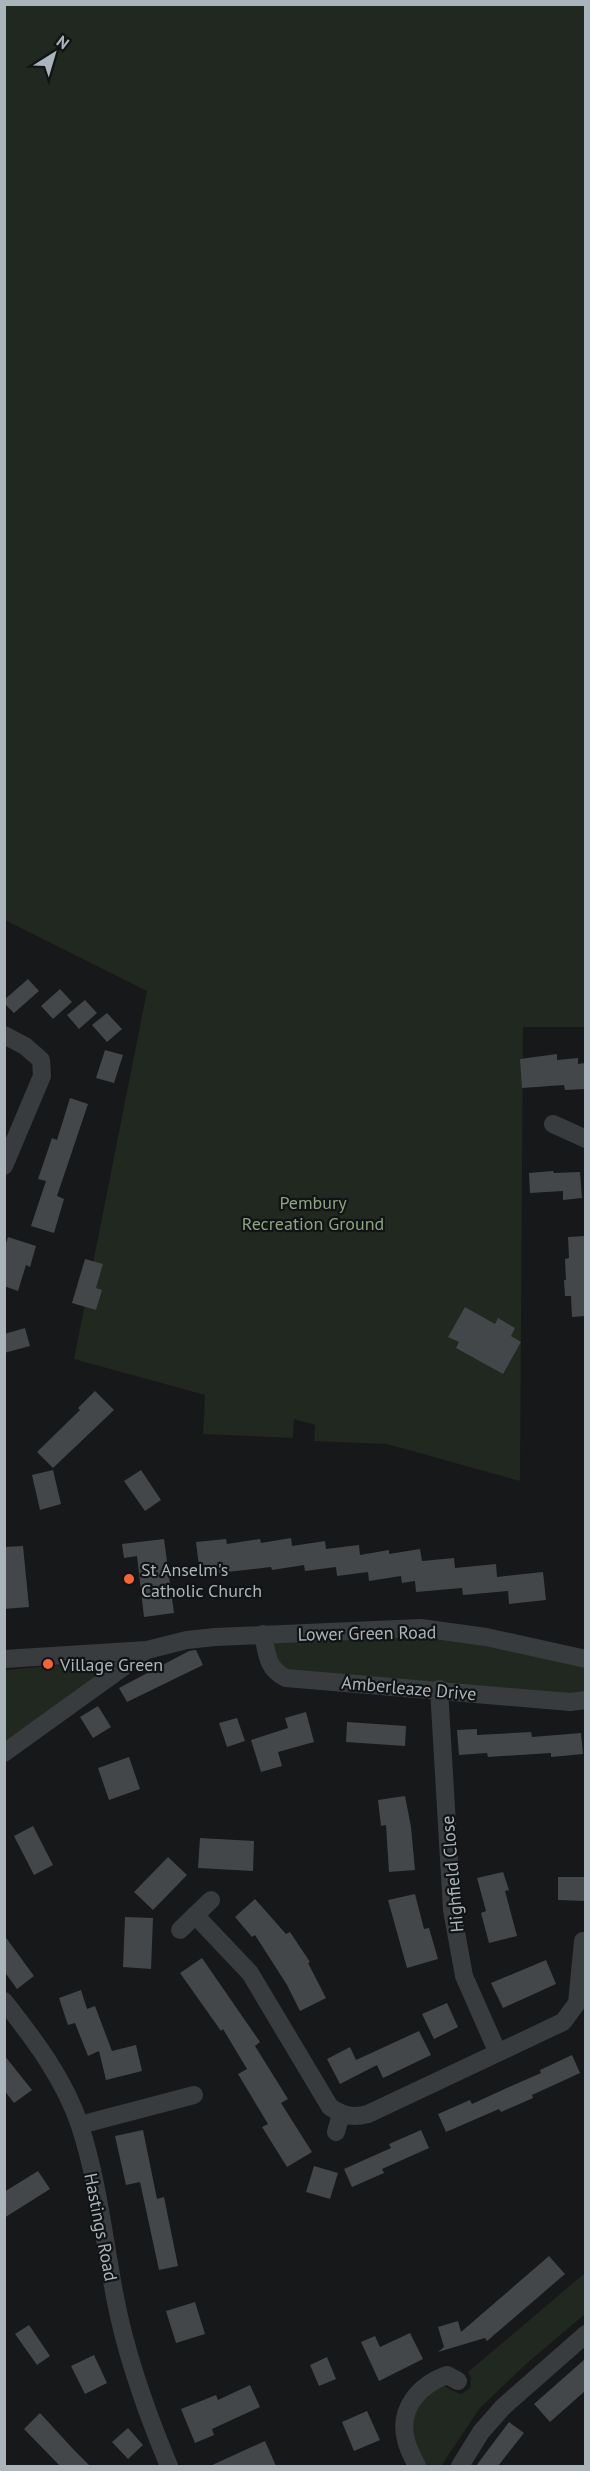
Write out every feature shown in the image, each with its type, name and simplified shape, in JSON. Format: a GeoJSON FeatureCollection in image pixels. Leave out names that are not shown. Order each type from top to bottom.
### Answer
{"type":"FeatureCollection","features":[{"type":"Feature","properties":{"kind":"street"},"geometry":{"type":"LineString","coordinates":[[4,1035],[25,1046],[41,1060],[42,1076],[4,1166]]}},
{"type":"Feature","properties":{"kind":"street"},"geometry":{"type":"LineString","coordinates":[[553,1124],[585,1139]]}},
{"type":"Feature","properties":{"kind":"street","name":"Lower Green Road"},"geometry":{"type":"LineString","coordinates":[[4,1659],[147,1650],[187,1640],[263,1634],[421,1628],[486,1637],[585,1659]]}},
{"type":"Feature","properties":{"kind":"street","name":"Amberleaze Drive"},"geometry":{"type":"LineString","coordinates":[[263,1634],[270,1666],[276,1674],[286,1678],[439,1689],[570,1702],[585,1700]]}},
{"type":"Feature","properties":{"kind":"street","name":"Lower Green Road"},"geometry":{"type":"LineString","coordinates":[[4,1753],[147,1650]]}},
{"type":"Feature","properties":{"kind":"street","name":"Highfield Close"},"geometry":{"type":"LineString","coordinates":[[439,1689],[452,1911],[464,1976],[497,2051]]}},
{"type":"Feature","properties":{"kind":"street"},"geometry":{"type":"LineString","coordinates":[[180,1930],[211,1900]]}},
{"type":"Feature","properties":{"kind":"street"},"geometry":{"type":"LineString","coordinates":[[195,1915],[250,1973],[330,2107],[341,2114],[355,2117],[368,2114],[497,2051],[563,2022],[577,2003],[578,1941]]}},
{"type":"Feature","properties":{"kind":"street","name":"Hastings Road"},"geometry":{"type":"LineString","coordinates":[[4,2001],[52,2067],[80,2125],[100,2210],[115,2298],[134,2377],[169,2466]]}},
{"type":"Feature","properties":{"kind":"street"},"geometry":{"type":"LineString","coordinates":[[80,2125],[194,2095]]}},
{"type":"Feature","properties":{"kind":"street"},"geometry":{"type":"LineString","coordinates":[[336,2132],[341,2114]]}},
{"type":"Feature","properties":{"kind":"street"},"geometry":{"type":"LineString","coordinates":[[460,2466],[481,2432],[503,2407],[585,2334]]}},
{"type":"Feature","properties":{"kind":"street"},"geometry":{"type":"LineString","coordinates":[[417,2466],[406,2440],[404,2417],[408,2406],[418,2392],[434,2380],[447,2375],[458,2381]]}},
{"type":"Feature","properties":{"kind":"green space","name":"Pembury Recreation Ground"},"geometry":{"type":"Polygon","coordinates":[[[4,5],[585,5],[586,1027],[523,1027],[520,1481],[387,1444],[314,1441],[315,1425],[294,1419],[293,1438],[203,1434],[205,1395],[74,1359],[147,991],[5,920],[4,5]]]}},
{"type":"Feature","properties":{"kind":"green space"},"geometry":{"type":"Polygon","coordinates":[[[421,1628],[585,1659],[585,1700],[286,1678],[263,1634],[421,1628]]]}},
{"type":"Feature","properties":{"kind":"green space","name":"Village Green"},"geometry":{"type":"Polygon","coordinates":[[[107,1661],[109,1669],[5,1741],[5,1670],[107,1661]]]}},
{"type":"Feature","properties":{"kind":"green space"},"geometry":{"type":"Polygon","coordinates":[[[585,2273],[585,2314],[526,2364],[479,2409],[441,2466],[422,2466],[413,2429],[415,2411],[420,2402],[440,2383],[461,2394],[470,2388],[471,2378],[468,2372],[585,2273]]]}},
{"type":"Feature","properties":{"kind":"building"},"geometry":{"type":"Polygon","coordinates":[[[28,979],[39,991],[14,1013],[4,1003],[4,1000],[28,979]]]}},
{"type":"Feature","properties":{"kind":"building"},"geometry":{"type":"Polygon","coordinates":[[[60,989],[72,1002],[53,1019],[41,1006],[60,989]]]}},
{"type":"Feature","properties":{"kind":"building"},"geometry":{"type":"Polygon","coordinates":[[[85,1000],[97,1013],[79,1029],[67,1015],[85,1000]]]}},
{"type":"Feature","properties":{"kind":"building"},"geometry":{"type":"Polygon","coordinates":[[[107,1013],[122,1029],[107,1042],[92,1025],[107,1013]]]}},
{"type":"Feature","properties":{"kind":"building"},"geometry":{"type":"Polygon","coordinates":[[[105,1050],[123,1055],[114,1083],[96,1078],[105,1050]]]}},
{"type":"Feature","properties":{"kind":"building"},"geometry":{"type":"Polygon","coordinates":[[[557,1054],[557,1060],[578,1058],[578,1064],[585,1063],[585,1089],[565,1090],[564,1085],[522,1088],[520,1059],[557,1054]]]}},
{"type":"Feature","properties":{"kind":"building"},"geometry":{"type":"Polygon","coordinates":[[[70,1098],[88,1104],[57,1196],[64,1199],[54,1233],[31,1226],[46,1181],[38,1179],[52,1138],[57,1140],[70,1098]]]}},
{"type":"Feature","properties":{"kind":"building"},"geometry":{"type":"Polygon","coordinates":[[[553,1171],[554,1173],[580,1172],[582,1198],[563,1200],[563,1191],[530,1193],[529,1173],[553,1171]]]}},
{"type":"Feature","properties":{"kind":"building"},"geometry":{"type":"Polygon","coordinates":[[[585,1236],[585,1316],[572,1317],[571,1296],[565,1296],[564,1280],[566,1280],[565,1259],[569,1258],[568,1237],[585,1236]]]}},
{"type":"Feature","properties":{"kind":"building"},"geometry":{"type":"Polygon","coordinates":[[[8,1237],[36,1246],[30,1267],[26,1265],[18,1291],[4,1286],[4,1249],[8,1237]]]}},
{"type":"Feature","properties":{"kind":"building"},"geometry":{"type":"Polygon","coordinates":[[[85,1259],[103,1264],[96,1288],[102,1290],[96,1310],[72,1303],[85,1259]]]}},
{"type":"Feature","properties":{"kind":"building"},"geometry":{"type":"Polygon","coordinates":[[[465,1307],[495,1324],[498,1318],[515,1328],[511,1336],[521,1342],[503,1374],[456,1348],[459,1342],[448,1337],[465,1307]]]}},
{"type":"Feature","properties":{"kind":"building"},"geometry":{"type":"Polygon","coordinates":[[[25,1328],[30,1346],[4,1353],[4,1334],[25,1328]]]}},
{"type":"Feature","properties":{"kind":"building"},"geometry":{"type":"Polygon","coordinates":[[[95,1391],[114,1410],[53,1468],[37,1452],[80,1410],[78,1408],[95,1391]]]}},
{"type":"Feature","properties":{"kind":"building"},"geometry":{"type":"Polygon","coordinates":[[[53,1470],[61,1504],[40,1510],[32,1475],[53,1470]]]}},
{"type":"Feature","properties":{"kind":"building"},"geometry":{"type":"Polygon","coordinates":[[[141,1470],[161,1500],[145,1511],[124,1481],[141,1470]]]}},
{"type":"Feature","properties":{"kind":"building"},"geometry":{"type":"Polygon","coordinates":[[[291,1538],[292,1546],[325,1541],[326,1549],[359,1545],[360,1555],[389,1550],[389,1554],[420,1549],[422,1561],[454,1558],[455,1568],[496,1564],[497,1577],[543,1572],[546,1600],[509,1604],[508,1591],[463,1595],[462,1588],[416,1592],[415,1581],[402,1583],[401,1576],[369,1581],[368,1572],[337,1576],[336,1567],[305,1571],[304,1565],[272,1570],[271,1567],[200,1575],[196,1542],[226,1539],[227,1544],[260,1539],[261,1543],[291,1538]]]}},
{"type":"Feature","properties":{"kind":"building"},"geometry":{"type":"Polygon","coordinates":[[[164,1539],[174,1613],[144,1617],[137,1556],[124,1558],[122,1544],[164,1539]]]}},
{"type":"Feature","properties":{"kind":"building"},"geometry":{"type":"Polygon","coordinates":[[[23,1546],[29,1607],[4,1609],[4,1547],[23,1546]]]}},
{"type":"Feature","properties":{"kind":"building"},"geometry":{"type":"Polygon","coordinates":[[[196,1650],[203,1665],[127,1702],[119,1688],[189,1651],[196,1650]]]}},
{"type":"Feature","properties":{"kind":"building"},"geometry":{"type":"Polygon","coordinates":[[[98,1706],[111,1727],[93,1738],[80,1717],[98,1706]]]}},
{"type":"Feature","properties":{"kind":"building"},"geometry":{"type":"Polygon","coordinates":[[[306,1712],[314,1742],[278,1752],[282,1766],[261,1772],[251,1740],[288,1728],[285,1718],[306,1712]]]}},
{"type":"Feature","properties":{"kind":"building"},"geometry":{"type":"Polygon","coordinates":[[[237,1718],[245,1741],[227,1747],[219,1723],[237,1718]]]}},
{"type":"Feature","properties":{"kind":"building"},"geometry":{"type":"Polygon","coordinates":[[[347,1722],[406,1726],[405,1746],[346,1742],[347,1722]]]}},
{"type":"Feature","properties":{"kind":"building"},"geometry":{"type":"Polygon","coordinates":[[[477,1729],[477,1735],[531,1732],[532,1737],[581,1733],[583,1754],[551,1757],[551,1753],[488,1757],[487,1753],[459,1755],[457,1730],[477,1729]]]}},
{"type":"Feature","properties":{"kind":"building"},"geometry":{"type":"Polygon","coordinates":[[[129,1757],[140,1789],[109,1800],[98,1768],[129,1757]]]}},
{"type":"Feature","properties":{"kind":"building"},"geometry":{"type":"Polygon","coordinates":[[[405,1796],[415,1870],[389,1872],[386,1825],[381,1826],[378,1800],[405,1796]]]}},
{"type":"Feature","properties":{"kind":"building"},"geometry":{"type":"Polygon","coordinates":[[[33,1826],[53,1865],[34,1875],[14,1836],[33,1826]]]}},
{"type":"Feature","properties":{"kind":"building"},"geometry":{"type":"Polygon","coordinates":[[[200,1838],[254,1841],[253,1871],[198,1868],[200,1838]]]}},
{"type":"Feature","properties":{"kind":"building"},"geometry":{"type":"Polygon","coordinates":[[[168,1857],[187,1875],[153,1910],[134,1892],[168,1857]]]}},
{"type":"Feature","properties":{"kind":"building"},"geometry":{"type":"Polygon","coordinates":[[[503,1872],[509,1890],[505,1891],[517,1936],[489,1943],[481,1913],[486,1911],[477,1878],[503,1872]]]}},
{"type":"Feature","properties":{"kind":"building"},"geometry":{"type":"Polygon","coordinates":[[[558,1877],[585,1877],[585,1901],[558,1900],[558,1877]]]}},
{"type":"Feature","properties":{"kind":"building"},"geometry":{"type":"Polygon","coordinates":[[[415,1894],[424,1929],[429,1928],[438,1959],[407,1968],[388,1900],[415,1894]]]}},
{"type":"Feature","properties":{"kind":"building"},"geometry":{"type":"Polygon","coordinates":[[[255,1899],[286,1934],[290,1932],[310,1962],[308,1963],[326,1998],[300,2011],[287,1985],[255,1935],[252,1937],[235,1917],[255,1899]]]}},
{"type":"Feature","properties":{"kind":"building"},"geometry":{"type":"Polygon","coordinates":[[[125,1917],[153,1918],[151,1969],[123,1967],[125,1917]]]}},
{"type":"Feature","properties":{"kind":"building"},"geometry":{"type":"Polygon","coordinates":[[[4,1935],[34,1976],[17,1989],[4,1971],[4,1935]]]}},
{"type":"Feature","properties":{"kind":"building"},"geometry":{"type":"Polygon","coordinates":[[[202,1958],[260,2042],[255,2046],[288,2099],[281,2103],[312,2152],[287,2167],[262,2127],[268,2124],[238,2074],[247,2069],[223,2029],[221,2031],[180,1973],[202,1958]]]}},
{"type":"Feature","properties":{"kind":"building"},"geometry":{"type":"Polygon","coordinates":[[[546,1960],[556,1984],[503,2008],[491,1983],[546,1960]]]}},
{"type":"Feature","properties":{"kind":"building"},"geometry":{"type":"Polygon","coordinates":[[[81,1990],[87,2009],[95,2006],[112,2051],[136,2045],[142,2071],[106,2080],[99,2051],[88,2056],[75,2023],[68,2025],[59,1998],[81,1990]]]}},
{"type":"Feature","properties":{"kind":"building"},"geometry":{"type":"Polygon","coordinates":[[[447,2003],[458,2027],[434,2039],[422,2014],[447,2003]]]}},
{"type":"Feature","properties":{"kind":"building"},"geometry":{"type":"Polygon","coordinates":[[[419,2031],[431,2055],[383,2078],[377,2065],[340,2084],[327,2059],[350,2047],[356,2060],[419,2031]]]}},
{"type":"Feature","properties":{"kind":"building"},"geometry":{"type":"Polygon","coordinates":[[[4,2055],[32,2090],[14,2103],[4,2090],[4,2055]]]}},
{"type":"Feature","properties":{"kind":"building"},"geometry":{"type":"Polygon","coordinates":[[[572,2055],[580,2073],[532,2095],[533,2098],[501,2112],[499,2109],[446,2132],[438,2114],[470,2100],[472,2104],[541,2073],[540,2070],[572,2055]]]}},
{"type":"Feature","properties":{"kind":"building"},"geometry":{"type":"Polygon","coordinates":[[[143,2130],[157,2199],[164,2197],[178,2266],[159,2270],[140,2182],[126,2185],[115,2136],[143,2130]]]}},
{"type":"Feature","properties":{"kind":"building"},"geometry":{"type":"Polygon","coordinates":[[[421,2130],[429,2148],[382,2169],[384,2173],[352,2187],[344,2169],[391,2148],[389,2144],[421,2130]]]}},
{"type":"Feature","properties":{"kind":"building"},"geometry":{"type":"Polygon","coordinates":[[[314,2166],[338,2173],[330,2199],[306,2192],[314,2166]]]}},
{"type":"Feature","properties":{"kind":"building"},"geometry":{"type":"Polygon","coordinates":[[[38,2171],[50,2189],[4,2218],[4,2192],[38,2171]]]}},
{"type":"Feature","properties":{"kind":"building"},"geometry":{"type":"Polygon","coordinates":[[[549,2256],[565,2274],[487,2341],[485,2338],[438,2352],[444,2347],[438,2327],[458,2321],[461,2332],[549,2256]]]}},
{"type":"Feature","properties":{"kind":"building"},"geometry":{"type":"Polygon","coordinates":[[[195,2302],[205,2334],[176,2343],[166,2311],[195,2302]]]}},
{"type":"Feature","properties":{"kind":"building"},"geometry":{"type":"Polygon","coordinates":[[[29,2325],[50,2356],[37,2365],[15,2334],[29,2325]]]}},
{"type":"Feature","properties":{"kind":"building"},"geometry":{"type":"Polygon","coordinates":[[[410,2333],[423,2359],[379,2381],[361,2342],[375,2336],[380,2347],[410,2333]]]}},
{"type":"Feature","properties":{"kind":"building"},"geometry":{"type":"Polygon","coordinates":[[[94,2355],[107,2383],[85,2394],[71,2366],[94,2355]]]}},
{"type":"Feature","properties":{"kind":"building"},"geometry":{"type":"Polygon","coordinates":[[[327,2357],[336,2379],[319,2386],[310,2365],[327,2357]]]}},
{"type":"Feature","properties":{"kind":"building"},"geometry":{"type":"Polygon","coordinates":[[[585,2359],[585,2391],[550,2422],[534,2404],[585,2359]]]}},
{"type":"Feature","properties":{"kind":"building"},"geometry":{"type":"Polygon","coordinates":[[[250,2385],[260,2407],[212,2429],[214,2435],[195,2443],[181,2409],[216,2395],[218,2400],[250,2385]]]}},
{"type":"Feature","properties":{"kind":"building"},"geometry":{"type":"Polygon","coordinates":[[[367,2411],[380,2440],[354,2451],[342,2422],[367,2411]]]}},
{"type":"Feature","properties":{"kind":"building"},"geometry":{"type":"Polygon","coordinates":[[[40,2413],[90,2466],[60,2466],[24,2429],[40,2413]]]}},
{"type":"Feature","properties":{"kind":"building"},"geometry":{"type":"Polygon","coordinates":[[[509,2422],[524,2433],[498,2466],[476,2466],[509,2422]]]}},
{"type":"Feature","properties":{"kind":"building"},"geometry":{"type":"Polygon","coordinates":[[[128,2428],[143,2445],[128,2459],[112,2442],[128,2428]]]}},
{"type":"Feature","properties":{"kind":"building"},"geometry":{"type":"Polygon","coordinates":[[[265,2441],[276,2466],[210,2466],[265,2441]]]}},
{"type":"Feature","properties":{"kind":"place","name":"St Anselm's Catholic Church"},"geometry":{"type":"Point","coordinates":[129,1579]}},
{"type":"Feature","properties":{"kind":"place","name":"Village Green"},"geometry":{"type":"Point","coordinates":[48,1664]}}]}
